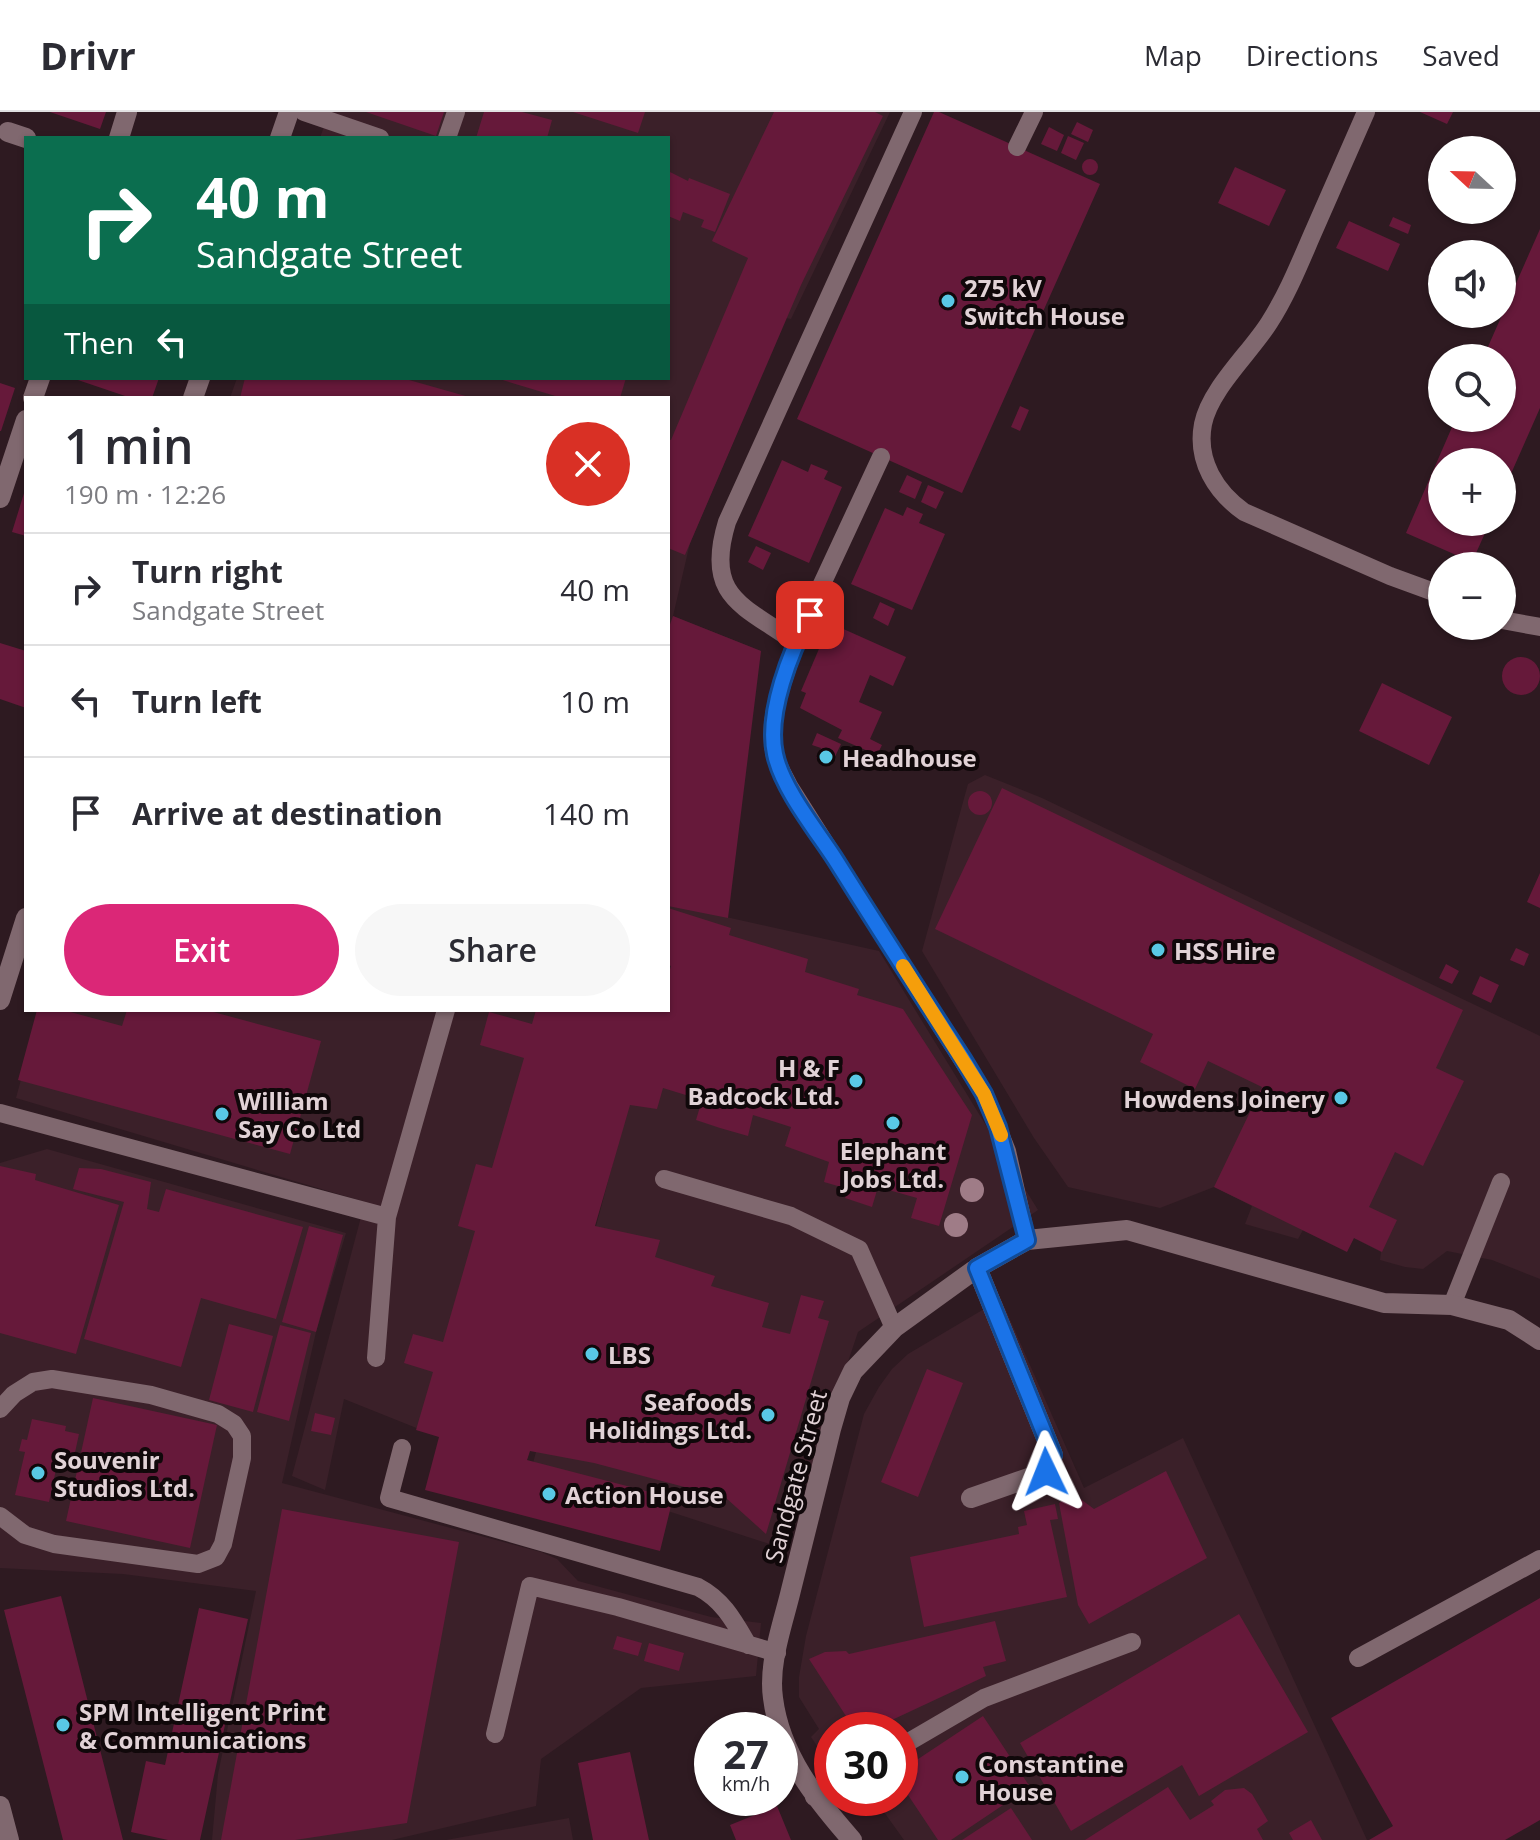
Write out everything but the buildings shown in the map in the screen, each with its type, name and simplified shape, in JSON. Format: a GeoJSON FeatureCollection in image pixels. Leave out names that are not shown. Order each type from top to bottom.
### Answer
{"type":"FeatureCollection","features":[{"type":"Feature","properties":{"kind":"street"},"geometry":{"type":"LineString","coordinates":[[120,136],[127,112]]}},
{"type":"Feature","properties":{"kind":"street"},"geometry":{"type":"LineString","coordinates":[[281,136],[289,112]]}},
{"type":"Feature","properties":{"kind":"street"},"geometry":{"type":"LineString","coordinates":[[0,498],[4,474],[24,425]]}},
{"type":"Feature","properties":{"kind":"street"},"geometry":{"type":"LineString","coordinates":[[0,1000],[24,924]]}},
{"type":"Feature","properties":{"kind":"street","name":"Sandgate Street"},"geometry":{"type":"LineString","coordinates":[[776,1712],[773,1671],[777,1653],[840,1398],[853,1371],[894,1328],[977,1268],[1027,1240],[1127,1230],[1384,1303],[1452,1305],[1509,1320],[1540,1340]]}},
{"type":"Feature","properties":{"kind":"street"},"geometry":{"type":"LineString","coordinates":[[971,1498],[1046,1472],[1053,1455],[977,1268]]}},
{"type":"Feature","properties":{"kind":"street","name":"Sandgate Street"},"geometry":{"type":"LineString","coordinates":[[798,1762],[814,1781]]}},
{"type":"Feature","properties":{"kind":"street"},"geometry":{"type":"LineString","coordinates":[[0,1806],[9,1840]]}},
{"type":"Feature","properties":{"kind":"street","name":"Sandgate Street"},"geometry":{"type":"LineString","coordinates":[[838,1816],[852,1840]]}},
{"type":"Feature","properties":{"kind":"lane"},"geometry":{"type":"LineString","coordinates":[[304,112],[374,136]]}},
{"type":"Feature","properties":{"kind":"lane"},"geometry":{"type":"LineString","coordinates":[[448,136],[456,112]]}},
{"type":"Feature","properties":{"kind":"lane"},"geometry":{"type":"LineString","coordinates":[[795,642],[751,615],[732,597],[721,575],[719,548],[727,522],[913,112]]}},
{"type":"Feature","properties":{"kind":"lane"},"geometry":{"type":"LineString","coordinates":[[1017,147],[1034,112]]}},
{"type":"Feature","properties":{"kind":"lane"},"geometry":{"type":"LineString","coordinates":[[1366,112],[1288,289],[1269,324],[1209,405],[1201,441],[1215,485],[1226,500],[1244,512],[1428,590]]}},
{"type":"Feature","properties":{"kind":"lane"},"geometry":{"type":"LineString","coordinates":[[881,457],[795,642],[777,699],[773,728],[775,756],[796,798],[984,1094],[1007,1151],[1027,1240]]}},
{"type":"Feature","properties":{"kind":"lane"},"geometry":{"type":"LineString","coordinates":[[1516,623],[1540,627]]}},
{"type":"Feature","properties":{"kind":"lane"},"geometry":{"type":"LineString","coordinates":[[376,1358],[387,1217],[445,1012]]}},
{"type":"Feature","properties":{"kind":"lane"},"geometry":{"type":"LineString","coordinates":[[0,1113],[387,1217]]}},
{"type":"Feature","properties":{"kind":"lane"},"geometry":{"type":"LineString","coordinates":[[664,1179],[791,1216],[859,1249],[894,1328]]}},
{"type":"Feature","properties":{"kind":"lane"},"geometry":{"type":"LineString","coordinates":[[1452,1305],[1501,1182]]}},
{"type":"Feature","properties":{"kind":"lane"},"geometry":{"type":"LineString","coordinates":[[0,1409],[14,1394],[33,1382],[52,1379],[151,1395],[218,1414],[234,1424],[242,1436],[242,1458],[223,1544],[216,1557],[198,1564],[54,1544],[25,1535],[0,1516]]}},
{"type":"Feature","properties":{"kind":"lane"},"geometry":{"type":"LineString","coordinates":[[402,1448],[389,1498],[698,1587],[714,1595],[748,1645]]}},
{"type":"Feature","properties":{"kind":"lane"},"geometry":{"type":"LineString","coordinates":[[1358,1658],[1540,1559]]}},
{"type":"Feature","properties":{"kind":"lane"},"geometry":{"type":"LineString","coordinates":[[495,1734],[530,1586],[618,1607],[777,1653]]}},
{"type":"Feature","properties":{"kind":"lane"},"geometry":{"type":"LineString","coordinates":[[918,1736],[984,1698],[1132,1642]]}},
{"type":"Feature","properties":{"kind":"shaded area"},"geometry":{"type":"Polygon","coordinates":[[[329,112],[890,112],[791,319],[786,318],[690,543],[673,616],[761,651],[670,881],[670,396],[231,396],[236,380],[670,380],[670,136],[321,136],[329,112]]]}},
{"type":"Feature","properties":{"kind":"shaded area"},"geometry":{"type":"Polygon","coordinates":[[[985,775],[1042,798],[1540,1036],[1540,1279],[1492,1260],[1447,1251],[1423,1269],[1380,1260],[1381,1252],[1354,1238],[1303,1230],[1298,1239],[1245,1224],[1252,1206],[1214,1187],[1160,1208],[1068,1187],[1034,1138],[922,951],[968,784],[985,775]]]}},
{"type":"Feature","properties":{"kind":"shaded area"},"geometry":{"type":"Polygon","coordinates":[[[670,904],[879,951],[1038,1210],[858,1332],[785,1549],[532,1467],[653,1012],[670,1012],[670,904]]]}},
{"type":"Feature","properties":{"kind":"shaded area"},"geometry":{"type":"Polygon","coordinates":[[[39,1012],[644,1012],[527,1460],[439,1437],[344,1399],[325,1490],[292,1476],[365,1202],[16,1098],[39,1012]]]}},
{"type":"Feature","properties":{"kind":"shaded area"},"geometry":{"type":"Polygon","coordinates":[[[47,1149],[346,1233],[316,1332],[282,1483],[541,1552],[557,1559],[578,1581],[711,1617],[761,1623],[756,1676],[641,1688],[541,1759],[536,1806],[392,1840],[212,1840],[218,1774],[256,1591],[123,1574],[0,1568],[0,1163],[47,1149]]]}},
{"type":"Feature","properties":{"kind":"shaded area"},"geometry":{"type":"Polygon","coordinates":[[[1001,1299],[1084,1488],[1183,1438],[1367,1840],[904,1840],[887,1816],[918,1816],[918,1712],[814,1712],[814,1721],[799,1697],[799,1677],[806,1636],[864,1414],[892,1369],[908,1354],[1001,1299]]]}},
{"type":"Feature","properties":{"kind":"shaded area"},"geometry":{"type":"Polygon","coordinates":[[[569,1818],[573,1840],[446,1840],[569,1818]]]}},
{"type":"Feature","properties":{"kind":"slow traffic"},"geometry":{"type":"LineString","coordinates":[[903,966],[984,1094],[1001,1135]]}},
{"type":"Feature","properties":{"kind":"place","name":"275 kV Switch House"},"geometry":{"type":"Point","coordinates":[948,301]}},
{"type":"Feature","properties":{"kind":"place","name":"Headhouse"},"geometry":{"type":"Point","coordinates":[826,757]}},
{"type":"Feature","properties":{"kind":"place","name":"HSS Hire"},"geometry":{"type":"Point","coordinates":[1158,950]}},
{"type":"Feature","properties":{"kind":"place","name":"H & F Badcock Ltd."},"geometry":{"type":"Point","coordinates":[856,1081]}},
{"type":"Feature","properties":{"kind":"place","name":"Howdens Joinery"},"geometry":{"type":"Point","coordinates":[1341,1098]}},
{"type":"Feature","properties":{"kind":"place","name":"William Say Co Ltd"},"geometry":{"type":"Point","coordinates":[222,1114]}},
{"type":"Feature","properties":{"kind":"place","name":"Elephant Jobs Ltd."},"geometry":{"type":"Point","coordinates":[893,1123]}},
{"type":"Feature","properties":{"kind":"place","name":"LBS"},"geometry":{"type":"Point","coordinates":[592,1354]}},
{"type":"Feature","properties":{"kind":"place","name":"Seafoods Holidings Ltd."},"geometry":{"type":"Point","coordinates":[768,1415]}},
{"type":"Feature","properties":{"kind":"place","name":"Souvenir Studios Ltd."},"geometry":{"type":"Point","coordinates":[38,1473]}},
{"type":"Feature","properties":{"kind":"place","name":"Action House"},"geometry":{"type":"Point","coordinates":[549,1494]}},
{"type":"Feature","properties":{"kind":"place","name":"SPM Intelligent Print & Communications"},"geometry":{"type":"Point","coordinates":[63,1725]}},
{"type":"Feature","properties":{"kind":"place","name":"Constantine House"},"geometry":{"type":"Point","coordinates":[962,1777]}},
{"type":"Feature","properties":{"kind":"route"},"geometry":{"type":"LineString","coordinates":[[810,615],[795,642],[777,699],[773,728],[775,756],[819,836],[963,1059],[984,1094],[998,1127],[1007,1151],[1027,1240],[977,1268],[1053,1455],[1046,1472]]}}]}
